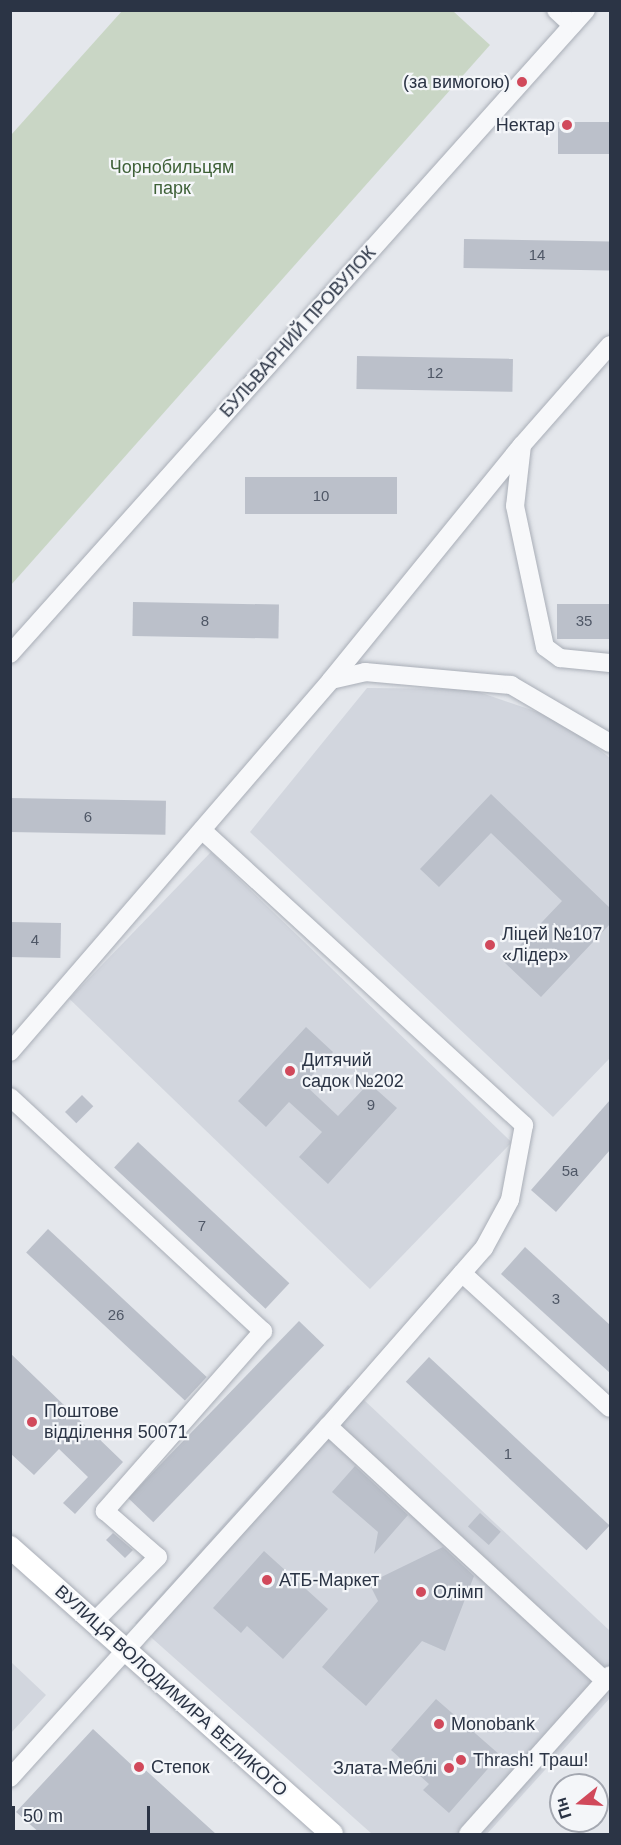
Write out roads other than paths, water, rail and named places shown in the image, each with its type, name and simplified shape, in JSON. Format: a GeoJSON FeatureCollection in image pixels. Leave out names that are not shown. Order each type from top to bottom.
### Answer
{"type":"FeatureCollection","features":[{"type":"Feature","properties":{"kind":"main road","name":"ВУЛИЦЯ ВОЛОДИМИРА ВЕЛИКОГО"},"geometry":{"type":"LineString","coordinates":[[10,1547],[128,1652],[321,1831]]}},
{"type":"Feature","properties":{"kind":"street"},"geometry":{"type":"LineString","coordinates":[[556,10],[573,25]]}},
{"type":"Feature","properties":{"kind":"street","name":"БУЛЬВАРНИЙ ПРОВУЛОК"},"geometry":{"type":"LineString","coordinates":[[10,654],[586,10]]}},
{"type":"Feature","properties":{"kind":"street"},"geometry":{"type":"LineString","coordinates":[[10,1052],[331,680],[522,445],[610,345]]}},
{"type":"Feature","properties":{"kind":"street"},"geometry":{"type":"LineString","coordinates":[[522,445],[515,506],[546,647],[560,658],[610,663]]}},
{"type":"Feature","properties":{"kind":"street"},"geometry":{"type":"LineString","coordinates":[[331,680],[365,672],[511,685],[610,743]]}},
{"type":"Feature","properties":{"kind":"street"},"geometry":{"type":"LineString","coordinates":[[10,1778],[128,1652],[484,1248],[510,1200],[524,1125],[202,830]]}},
{"type":"Feature","properties":{"kind":"street"},"geometry":{"type":"LineString","coordinates":[[10,1096],[263,1330],[105,1511],[158,1557],[94,1622]]}},
{"type":"Feature","properties":{"kind":"street"},"geometry":{"type":"LineString","coordinates":[[462,1273],[610,1408]]}},
{"type":"Feature","properties":{"kind":"street"},"geometry":{"type":"LineString","coordinates":[[328,1426],[608,1678],[468,1834]]}},
{"type":"Feature","properties":{"kind":"place","name":"(за вимогою)"},"geometry":{"type":"Point","coordinates":[522,82]}},
{"type":"Feature","properties":{"kind":"place","name":"Нектар"},"geometry":{"type":"Point","coordinates":[567,125]}},
{"type":"Feature","properties":{"kind":"place","name":"Ліцей №107 «Лідер»"},"geometry":{"type":"Point","coordinates":[490,945]}},
{"type":"Feature","properties":{"kind":"place","name":"Дитячий садок №202"},"geometry":{"type":"Point","coordinates":[290,1071]}},
{"type":"Feature","properties":{"kind":"place","name":"Поштове відділення 50071"},"geometry":{"type":"Point","coordinates":[32,1422]}},
{"type":"Feature","properties":{"kind":"place","name":"АТБ-Маркет"},"geometry":{"type":"Point","coordinates":[267,1580]}},
{"type":"Feature","properties":{"kind":"place","name":"Олімп"},"geometry":{"type":"Point","coordinates":[421,1592]}},
{"type":"Feature","properties":{"kind":"place","name":"Monobank"},"geometry":{"type":"Point","coordinates":[439,1724]}},
{"type":"Feature","properties":{"kind":"place","name":"Thrash! Траш!"},"geometry":{"type":"Point","coordinates":[461,1760]}},
{"type":"Feature","properties":{"kind":"place","name":"Степок"},"geometry":{"type":"Point","coordinates":[139,1767]}},
{"type":"Feature","properties":{"kind":"place","name":"Злата-Меблі"},"geometry":{"type":"Point","coordinates":[449,1768]}},
{"type":"Feature","properties":{"kind":"park label","name":"Чорнобильцям парк"},"geometry":{"type":"Point","coordinates":[172,178]}}]}
